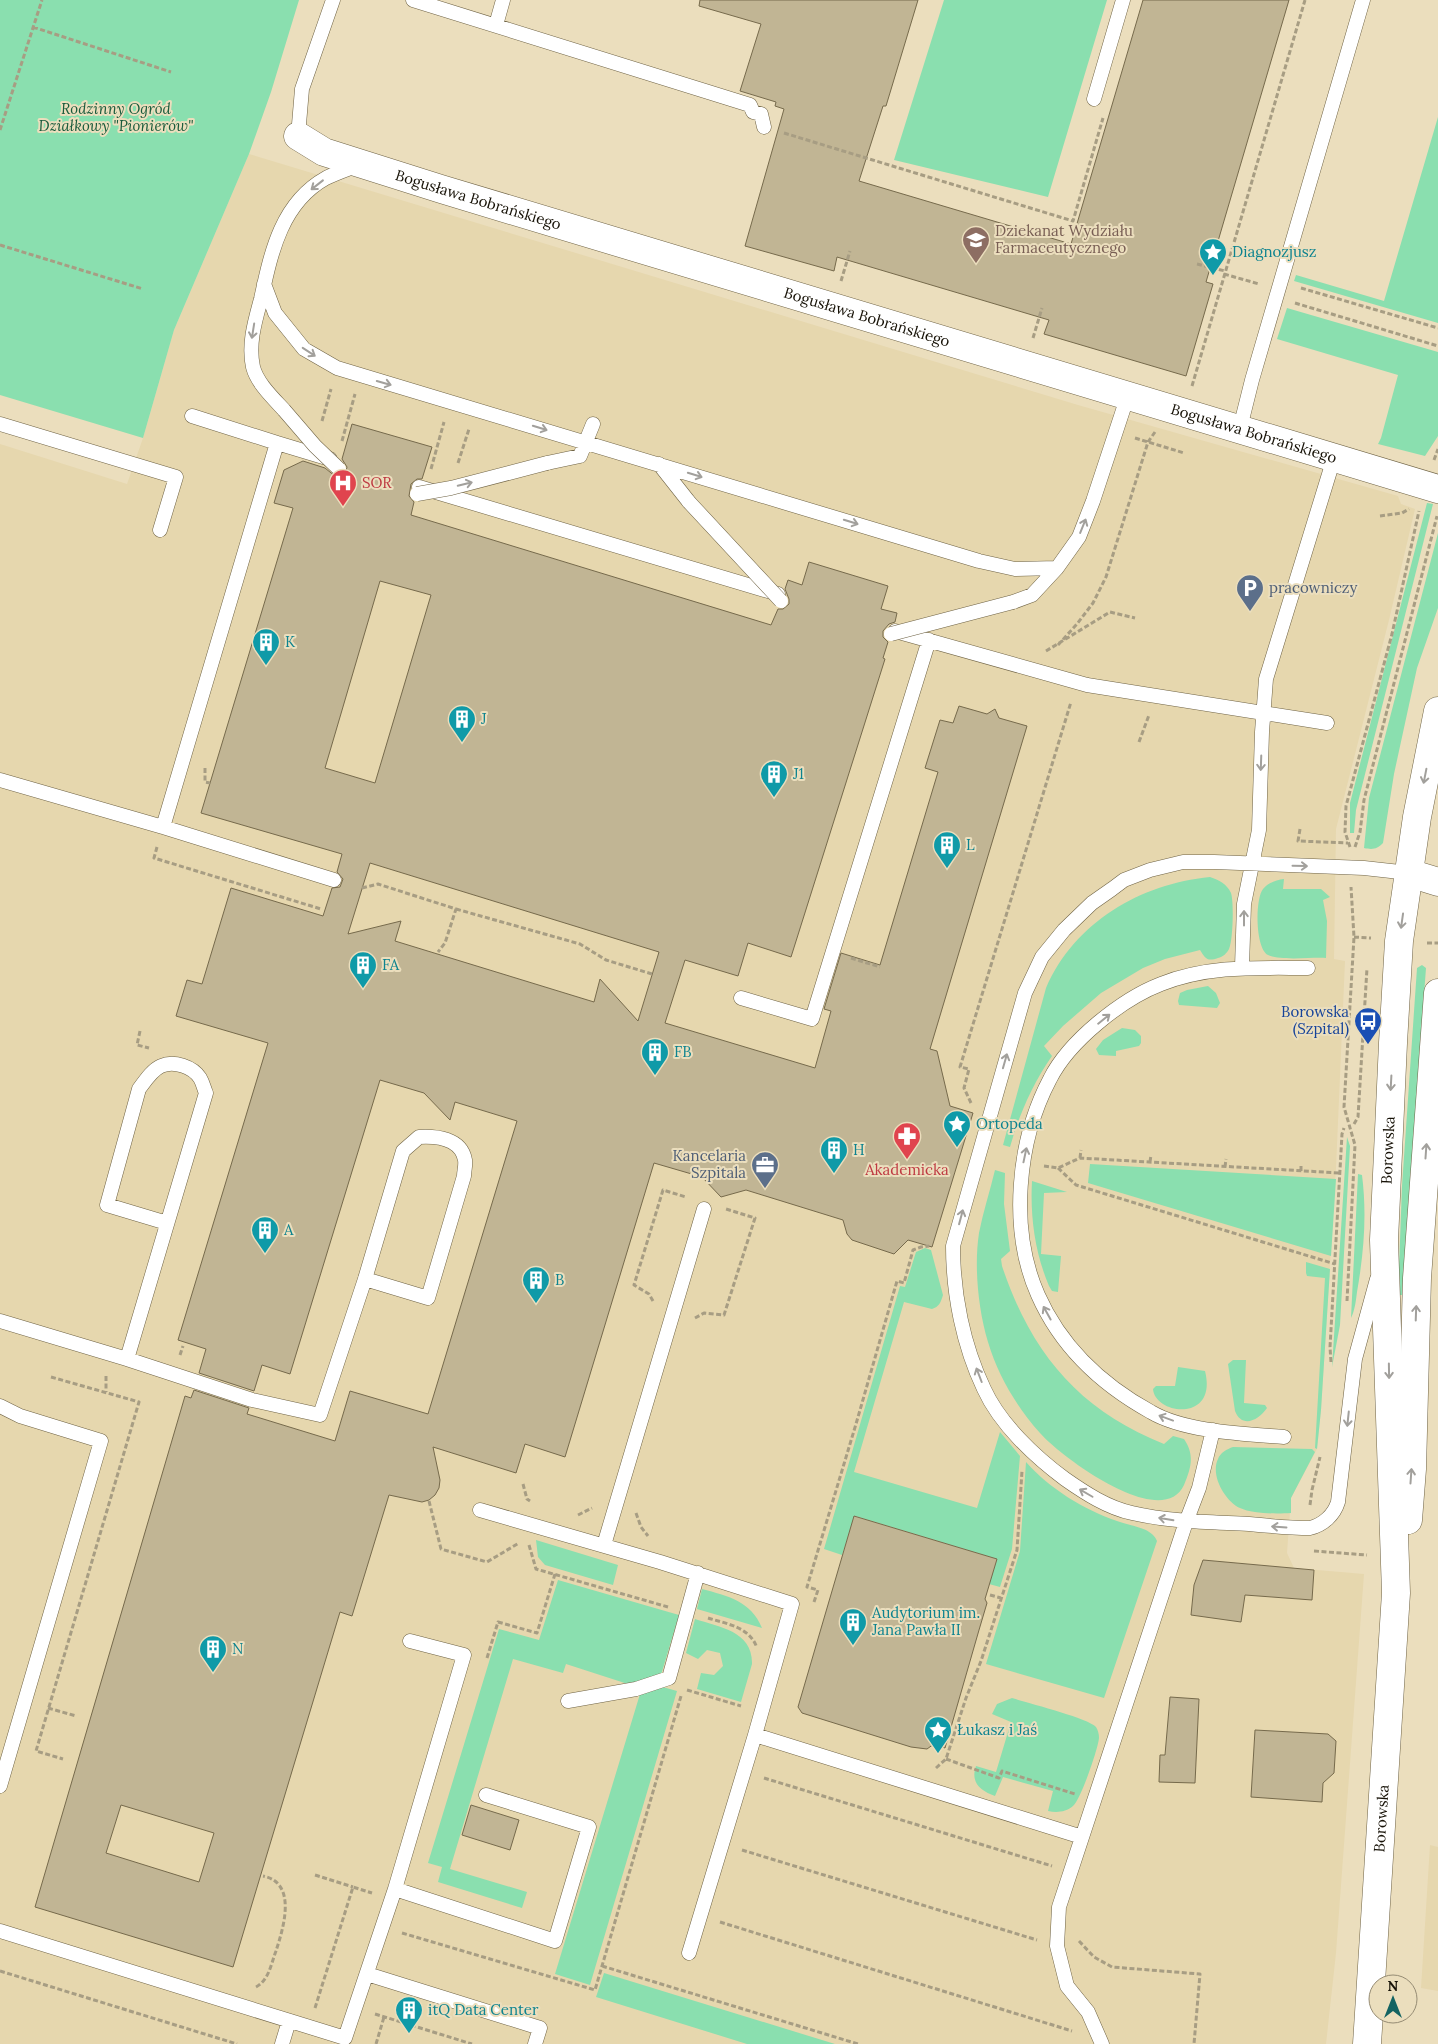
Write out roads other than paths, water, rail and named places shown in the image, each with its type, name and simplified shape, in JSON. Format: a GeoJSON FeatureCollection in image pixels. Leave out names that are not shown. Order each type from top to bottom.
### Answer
{"type":"FeatureCollection","features":[{"type":"Feature","properties":{"kind":"street","name":"Bogusława Bobrańskiego"},"geometry":{"type":"LineString","coordinates":[[298,136],[324,152],[361,164],[722,274],[1240,428],[1334,458],[1429,496]]}},
{"type":"Feature","properties":{"kind":"street","name":"Borowska"},"geometry":{"type":"LineString","coordinates":[[1367,2044],[1396,1593],[1384,1252],[1400,941],[1417,817],[1438,711]]}},
{"type":"Feature","properties":{"kind":"street"},"geometry":{"type":"LineString","coordinates":[[1409,873],[1438,882]]}},
{"type":"Feature","properties":{"kind":"street","name":"Borowska"},"geometry":{"type":"LineString","coordinates":[[1396,1593],[1403,1577],[1412,1469],[1417,1278],[1438,993]]}},
{"type":"Feature","properties":{"kind":"lane"},"geometry":{"type":"LineString","coordinates":[[298,136],[302,89],[333,0]]}},
{"type":"Feature","properties":{"kind":"lane"},"geometry":{"type":"LineString","coordinates":[[413,0],[750,105],[753,112],[761,114],[764,127]]}},
{"type":"Feature","properties":{"kind":"lane"},"geometry":{"type":"LineString","coordinates":[[496,25],[503,0]]}},
{"type":"Feature","properties":{"kind":"lane"},"geometry":{"type":"LineString","coordinates":[[1094,99],[1123,0]]}},
{"type":"Feature","properties":{"kind":"lane"},"geometry":{"type":"LineString","coordinates":[[1240,428],[1252,380],[1363,0]]}},
{"type":"Feature","properties":{"kind":"lane"},"geometry":{"type":"LineString","coordinates":[[192,416],[277,443],[340,466],[314,446],[264,387],[253,368],[252,333],[272,248],[287,217],[306,194],[326,178],[361,164]]}},
{"type":"Feature","properties":{"kind":"lane"},"geometry":{"type":"LineString","coordinates":[[264,284],[275,314],[304,349],[337,368],[979,561],[1015,569],[1057,568]]}},
{"type":"Feature","properties":{"kind":"lane"},"geometry":{"type":"LineString","coordinates":[[1128,395],[1093,501],[1079,536],[1057,568],[1032,595],[1013,602],[892,632],[930,640],[1087,685],[1327,723]]}},
{"type":"Feature","properties":{"kind":"lane"},"geometry":{"type":"LineString","coordinates":[[0,424],[176,477],[160,530]]}},
{"type":"Feature","properties":{"kind":"lane"},"geometry":{"type":"LineString","coordinates":[[593,424],[580,456],[451,488],[418,490],[782,598],[689,502],[660,464]]}},
{"type":"Feature","properties":{"kind":"lane"},"geometry":{"type":"LineString","coordinates":[[163,827],[277,443]]}},
{"type":"Feature","properties":{"kind":"lane"},"geometry":{"type":"LineString","coordinates":[[1242,967],[1244,904],[1259,830],[1266,679],[1334,458]]}},
{"type":"Feature","properties":{"kind":"lane"},"geometry":{"type":"LineString","coordinates":[[742,998],[812,1019],[930,640]]}},
{"type":"Feature","properties":{"kind":"lane"},"geometry":{"type":"LineString","coordinates":[[0,780],[163,827],[334,880]]}},
{"type":"Feature","properties":{"kind":"lane"},"geometry":{"type":"LineString","coordinates":[[1384,1252],[1356,1356],[1338,1502],[1330,1516],[1318,1526],[1310,1528],[1186,1522],[1131,1513],[1086,1494],[1042,1463],[1023,1443],[984,1390],[958,1305],[953,1278],[953,1246],[1025,993],[1042,957],[1064,930],[1092,903],[1124,880],[1150,870],[1183,862],[1364,868],[1409,873]]}},
{"type":"Feature","properties":{"kind":"lane"},"geometry":{"type":"LineString","coordinates":[[1284,1437],[1214,1430],[1175,1422],[1153,1414],[1115,1390],[1096,1375],[1066,1342],[1050,1318],[1038,1296],[1030,1273],[1020,1223],[1023,1163],[1031,1125],[1050,1078],[1070,1049],[1097,1024],[1122,1005],[1160,984],[1202,972],[1242,967],[1308,968]]}},
{"type":"Feature","properties":{"kind":"lane"},"geometry":{"type":"LineString","coordinates":[[126,1359],[206,1094],[200,1079],[192,1070],[180,1065],[162,1065],[150,1075],[139,1089],[107,1205],[167,1223]]}},
{"type":"Feature","properties":{"kind":"lane"},"geometry":{"type":"LineString","coordinates":[[0,1321],[252,1400],[320,1415],[365,1279],[403,1152],[419,1137],[438,1136],[456,1144],[465,1158],[464,1176],[428,1298],[365,1279]]}},
{"type":"Feature","properties":{"kind":"lane"},"geometry":{"type":"LineString","coordinates":[[604,1545],[704,1210]]}},
{"type":"Feature","properties":{"kind":"lane"},"geometry":{"type":"LineString","coordinates":[[0,1406],[20,1416],[101,1441],[0,1786]]}},
{"type":"Feature","properties":{"kind":"lane"},"geometry":{"type":"LineString","coordinates":[[1102,2043],[1088,2012],[1067,1986],[1057,1946],[1059,1907],[1186,1522],[1199,1488],[1214,1430]]}},
{"type":"Feature","properties":{"kind":"lane"},"geometry":{"type":"LineString","coordinates":[[480,1510],[604,1545],[792,1604],[755,1735],[689,1953]]}},
{"type":"Feature","properties":{"kind":"lane"},"geometry":{"type":"LineString","coordinates":[[568,1701],[636,1689],[669,1678],[689,1612],[698,1574]]}},
{"type":"Feature","properties":{"kind":"lane"},"geometry":{"type":"LineString","coordinates":[[0,1931],[289,2020],[344,2041],[383,1927],[464,1655],[410,1641]]}},
{"type":"Feature","properties":{"kind":"lane"},"geometry":{"type":"LineString","coordinates":[[755,1735],[1082,1837]]}},
{"type":"Feature","properties":{"kind":"lane"},"geometry":{"type":"LineString","coordinates":[[393,1894],[555,1941],[589,1827],[486,1795]]}},
{"type":"Feature","properties":{"kind":"lane"},"geometry":{"type":"LineString","coordinates":[[367,1974],[540,2028],[535,2044]]}},
{"type":"Feature","properties":{"kind":"lane"},"geometry":{"type":"LineString","coordinates":[[282,2044],[289,2020]]}},
{"type":"Feature","properties":{"kind":"place","name":"Dziekanat Wydziału Farmaceutycznego"},"geometry":{"type":"Point","coordinates":[976,264]}},
{"type":"Feature","properties":{"kind":"place","name":"Diagnozjusz"},"geometry":{"type":"Point","coordinates":[1213,276]}},
{"type":"Feature","properties":{"kind":"place","name":"SOR"},"geometry":{"type":"Point","coordinates":[343,507]}},
{"type":"Feature","properties":{"kind":"place","name":"pracowniczy"},"geometry":{"type":"Point","coordinates":[1250,612]}},
{"type":"Feature","properties":{"kind":"place","name":"K"},"geometry":{"type":"Point","coordinates":[266,666]}},
{"type":"Feature","properties":{"kind":"place","name":"J"},"geometry":{"type":"Point","coordinates":[462,743]}},
{"type":"Feature","properties":{"kind":"place","name":"J1"},"geometry":{"type":"Point","coordinates":[774,798]}},
{"type":"Feature","properties":{"kind":"place","name":"L"},"geometry":{"type":"Point","coordinates":[947,869]}},
{"type":"Feature","properties":{"kind":"place","name":"FA"},"geometry":{"type":"Point","coordinates":[363,989]}},
{"type":"Feature","properties":{"kind":"place","name":"Borowska (Szpital)"},"geometry":{"type":"Point","coordinates":[1368,1045]}},
{"type":"Feature","properties":{"kind":"place","name":"FB"},"geometry":{"type":"Point","coordinates":[655,1076]}},
{"type":"Feature","properties":{"kind":"place","name":"Ortopeda"},"geometry":{"type":"Point","coordinates":[957,1148]}},
{"type":"Feature","properties":{"kind":"place","name":"Akademicka"},"geometry":{"type":"Point","coordinates":[907,1160]}},
{"type":"Feature","properties":{"kind":"place","name":"H"},"geometry":{"type":"Point","coordinates":[834,1174]}},
{"type":"Feature","properties":{"kind":"place","name":"Kancelaria Szpitala"},"geometry":{"type":"Point","coordinates":[765,1189]}},
{"type":"Feature","properties":{"kind":"place","name":"A"},"geometry":{"type":"Point","coordinates":[265,1254]}},
{"type":"Feature","properties":{"kind":"place","name":"B"},"geometry":{"type":"Point","coordinates":[536,1304]}},
{"type":"Feature","properties":{"kind":"place","name":"Audytorium im. Jana Pawła II"},"geometry":{"type":"Point","coordinates":[853,1646]}},
{"type":"Feature","properties":{"kind":"place","name":"N"},"geometry":{"type":"Point","coordinates":[213,1673]}},
{"type":"Feature","properties":{"kind":"place","name":"Łukasz i Jaś"},"geometry":{"type":"Point","coordinates":[938,1754]}},
{"type":"Feature","properties":{"kind":"place","name":"itQ Data Center"},"geometry":{"type":"Point","coordinates":[409,2034]}},
{"type":"Feature","properties":{"kind":"park label","name":"Rodzinny Ogród Działkowy \"Pionierów\""},"geometry":{"type":"Point","coordinates":[116,118]}}]}
